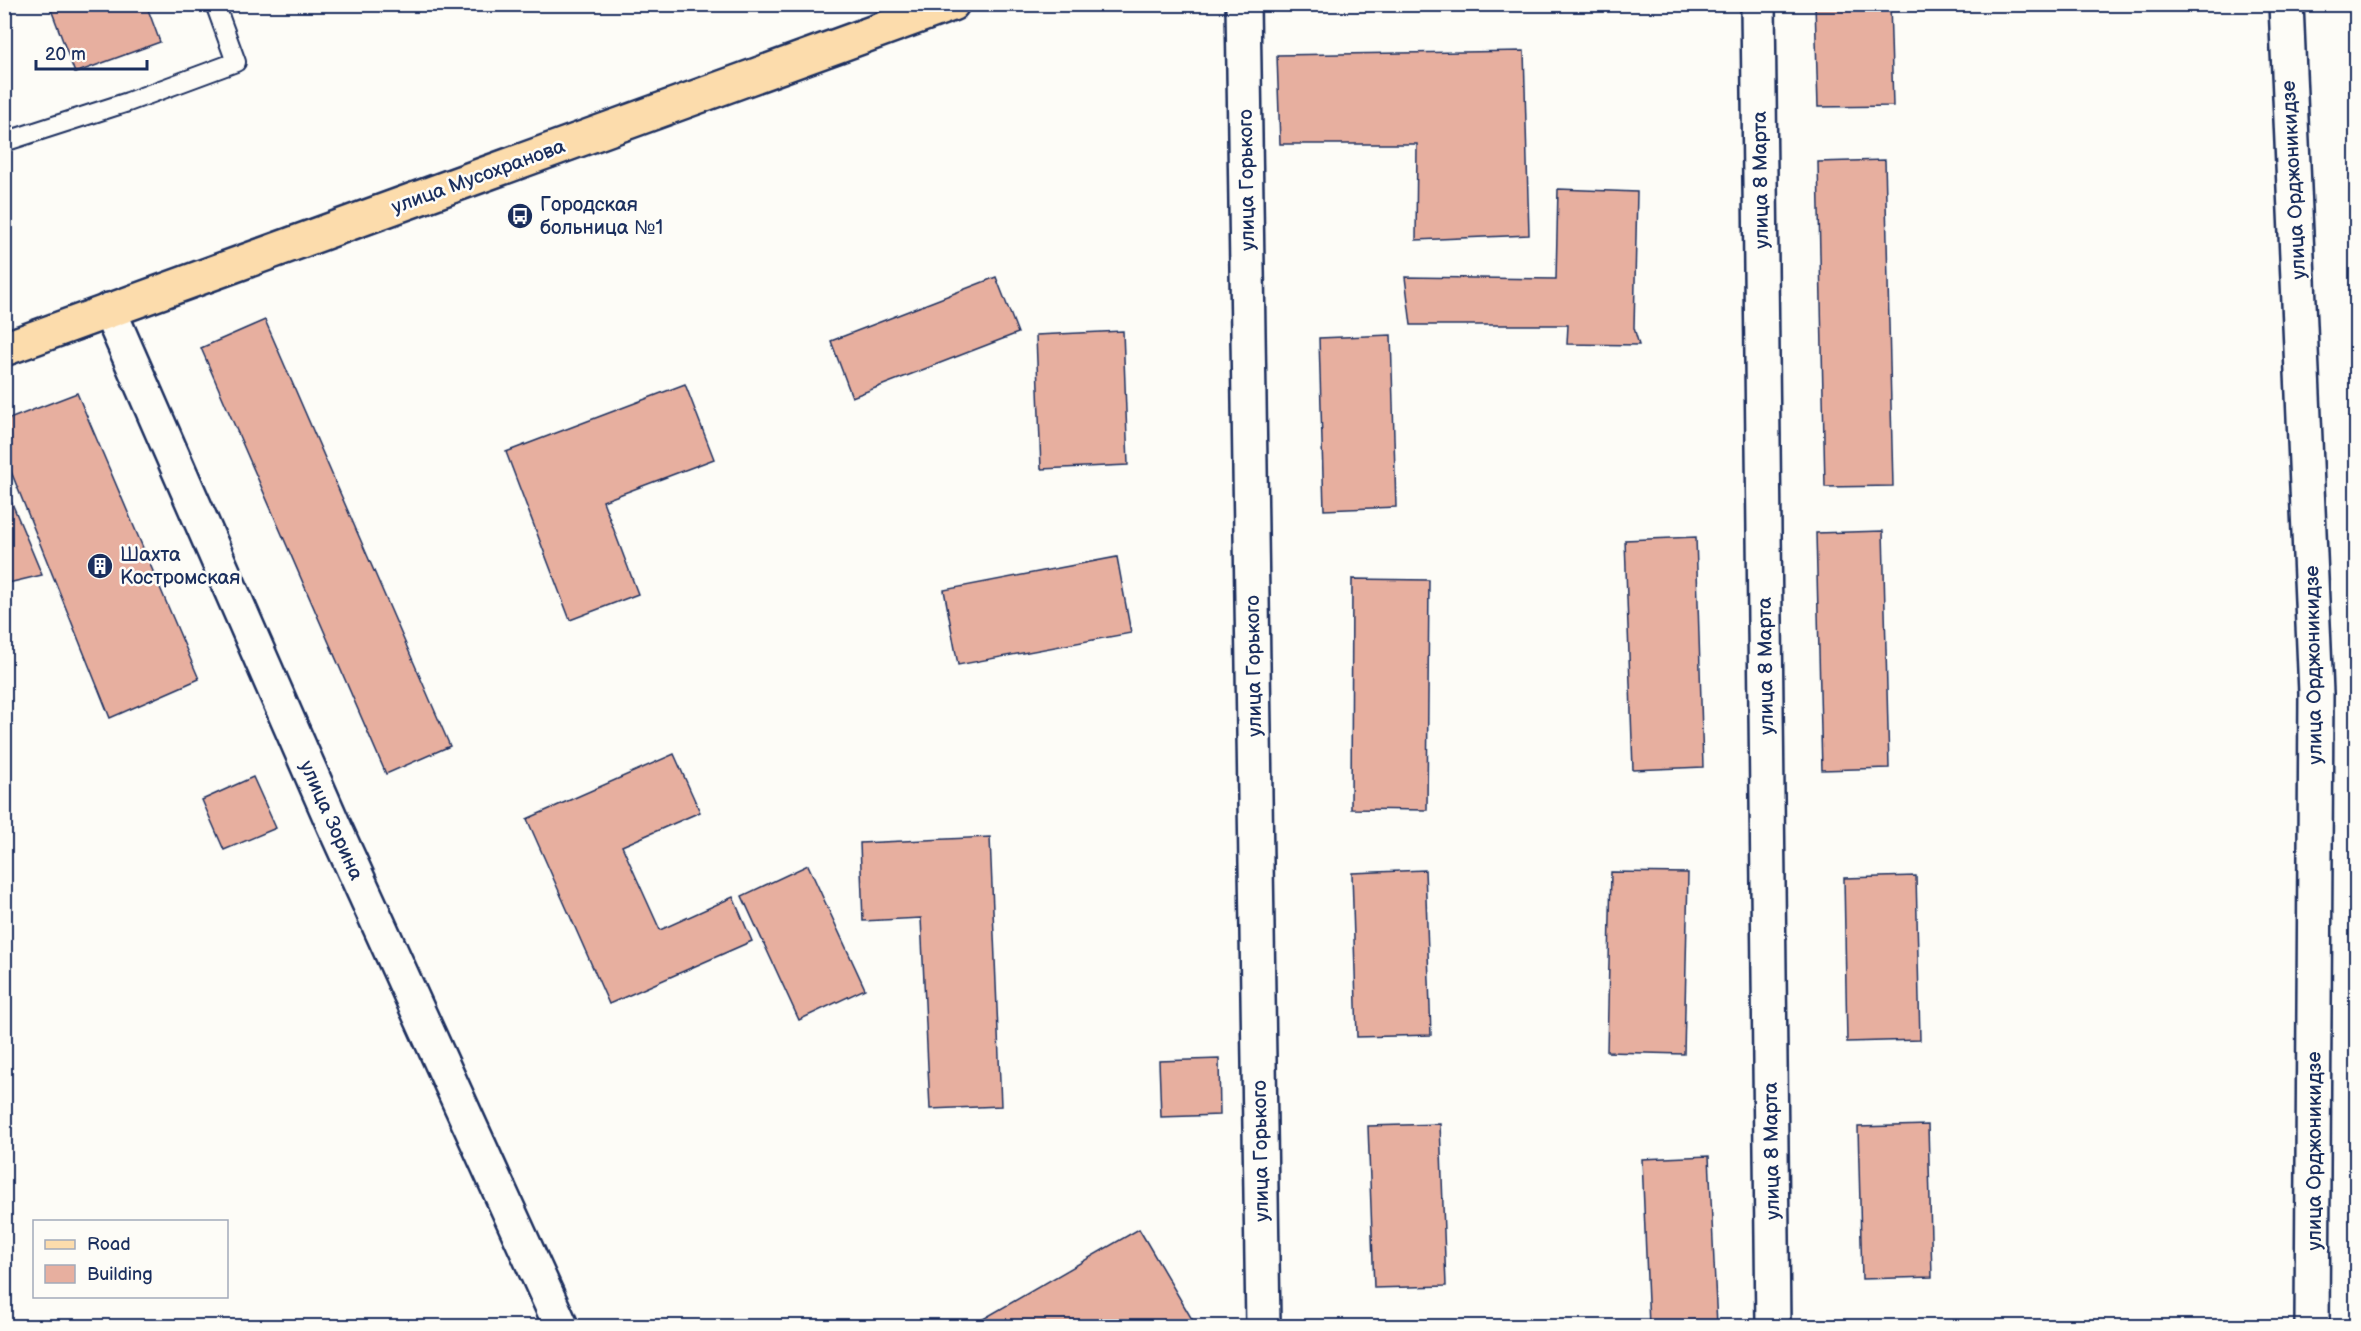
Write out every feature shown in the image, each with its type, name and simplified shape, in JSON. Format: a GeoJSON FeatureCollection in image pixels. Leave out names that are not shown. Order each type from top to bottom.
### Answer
{"type":"FeatureCollection","features":[{"type":"Feature","properties":{"kind":"main road","name":"улица Мусохранова"},"geometry":{"type":"LineString","coordinates":[[4,349],[952,4]]}},
{"type":"Feature","properties":{"kind":"street","name":"улица Горького"},"geometry":{"type":"LineString","coordinates":[[1243,4],[1263,1326]]}},
{"type":"Feature","properties":{"kind":"street","name":"улица 8 Марта"},"geometry":{"type":"LineString","coordinates":[[1758,4],[1773,1326]]}},
{"type":"Feature","properties":{"kind":"street","name":"улица Орджоникидзе"},"geometry":{"type":"LineString","coordinates":[[2286,4],[2316,693],[2312,1326]]}},
{"type":"Feature","properties":{"kind":"street","name":"улица Зорина"},"geometry":{"type":"LineString","coordinates":[[109,310],[334,826],[561,1326]]}},
{"type":"Feature","properties":{"kind":"lane"},"geometry":{"type":"LineString","coordinates":[[4,142],[128,102],[236,62],[214,4]]}},
{"type":"Feature","properties":{"kind":"building"},"geometry":{"type":"Polygon","coordinates":[[[49,4],[146,4],[160,42],[75,73],[49,4]]]}},
{"type":"Feature","properties":{"kind":"building"},"geometry":{"type":"Polygon","coordinates":[[[1815,4],[1890,4],[1893,106],[1818,107],[1815,4]]]}},
{"type":"Feature","properties":{"kind":"building"},"geometry":{"type":"Polygon","coordinates":[[[1524,51],[1529,235],[1416,240],[1417,144],[1280,144],[1277,55],[1524,51]]]}},
{"type":"Feature","properties":{"kind":"building"},"geometry":{"type":"Polygon","coordinates":[[[1885,160],[1893,486],[1825,487],[1818,162],[1885,160]]]}},
{"type":"Feature","properties":{"kind":"building"},"geometry":{"type":"Polygon","coordinates":[[[1558,189],[1637,192],[1634,328],[1639,345],[1567,344],[1568,325],[1411,325],[1405,277],[1556,279],[1558,189]]]}},
{"type":"Feature","properties":{"kind":"building"},"geometry":{"type":"Polygon","coordinates":[[[996,277],[1018,333],[852,397],[831,341],[996,277]]]}},
{"type":"Feature","properties":{"kind":"building"},"geometry":{"type":"Polygon","coordinates":[[[265,320],[450,746],[386,774],[201,348],[265,320]]]}},
{"type":"Feature","properties":{"kind":"building"},"geometry":{"type":"Polygon","coordinates":[[[1123,331],[1128,465],[1041,469],[1036,335],[1123,331]]]}},
{"type":"Feature","properties":{"kind":"building"},"geometry":{"type":"Polygon","coordinates":[[[1391,335],[1396,507],[1324,510],[1319,338],[1391,335]]]}},
{"type":"Feature","properties":{"kind":"building"},"geometry":{"type":"Polygon","coordinates":[[[685,384],[714,459],[603,501],[638,594],[570,620],[506,452],[685,384]]]}},
{"type":"Feature","properties":{"kind":"building","name":"Шахта Костромская"},"geometry":{"type":"Polygon","coordinates":[[[77,393],[199,679],[110,718],[4,454],[4,421],[77,393]]]}},
{"type":"Feature","properties":{"kind":"building"},"geometry":{"type":"Polygon","coordinates":[[[9,496],[42,575],[4,584],[4,498],[9,496]]]}},
{"type":"Feature","properties":{"kind":"building"},"geometry":{"type":"Polygon","coordinates":[[[1883,531],[1889,768],[1822,770],[1816,533],[1883,531]]]}},
{"type":"Feature","properties":{"kind":"building"},"geometry":{"type":"Polygon","coordinates":[[[1696,537],[1703,767],[1633,770],[1625,540],[1696,537]]]}},
{"type":"Feature","properties":{"kind":"building"},"geometry":{"type":"Polygon","coordinates":[[[1117,557],[1131,633],[958,665],[944,590],[1117,557]]]}},
{"type":"Feature","properties":{"kind":"building"},"geometry":{"type":"Polygon","coordinates":[[[1352,579],[1429,580],[1427,810],[1351,809],[1352,579]]]}},
{"type":"Feature","properties":{"kind":"building"},"geometry":{"type":"Polygon","coordinates":[[[674,754],[700,812],[622,846],[660,930],[733,897],[752,941],[609,1004],[527,819],[674,754]]]}},
{"type":"Feature","properties":{"kind":"building"},"geometry":{"type":"Polygon","coordinates":[[[253,777],[276,828],[224,850],[202,800],[253,777]]]}},
{"type":"Feature","properties":{"kind":"building"},"geometry":{"type":"Polygon","coordinates":[[[990,837],[1001,1106],[930,1109],[921,918],[863,921],[860,843],[990,837]]]}},
{"type":"Feature","properties":{"kind":"building"},"geometry":{"type":"Polygon","coordinates":[[[808,865],[865,989],[799,1020],[742,896],[808,865]]]}},
{"type":"Feature","properties":{"kind":"building"},"geometry":{"type":"Polygon","coordinates":[[[1425,870],[1431,1035],[1357,1037],[1352,873],[1425,870]]]}},
{"type":"Feature","properties":{"kind":"building"},"geometry":{"type":"Polygon","coordinates":[[[1611,872],[1688,873],[1684,1054],[1607,1052],[1611,872]]]}},
{"type":"Feature","properties":{"kind":"building"},"geometry":{"type":"Polygon","coordinates":[[[1916,876],[1920,1040],[1847,1042],[1844,878],[1916,876]]]}},
{"type":"Feature","properties":{"kind":"building"},"geometry":{"type":"Polygon","coordinates":[[[1219,1059],[1220,1115],[1161,1117],[1159,1061],[1219,1059]]]}},
{"type":"Feature","properties":{"kind":"building"},"geometry":{"type":"Polygon","coordinates":[[[1440,1124],[1446,1286],[1374,1288],[1368,1126],[1440,1124]]]}},
{"type":"Feature","properties":{"kind":"building"},"geometry":{"type":"Polygon","coordinates":[[[1928,1125],[1932,1277],[1862,1279],[1858,1127],[1928,1125]]]}},
{"type":"Feature","properties":{"kind":"building"},"geometry":{"type":"Polygon","coordinates":[[[1709,1156],[1717,1326],[1649,1326],[1642,1159],[1709,1156]]]}},
{"type":"Feature","properties":{"kind":"building"},"geometry":{"type":"Polygon","coordinates":[[[1139,1229],[1196,1326],[971,1326],[1139,1229]]]}},
{"type":"Feature","properties":{"kind":"place","name":"Городская больница №1"},"geometry":{"type":"Point","coordinates":[520,216]}},
{"type":"Feature","properties":{"kind":"place","name":"Шахта Костромская"},"geometry":{"type":"Point","coordinates":[100,566]}}]}
